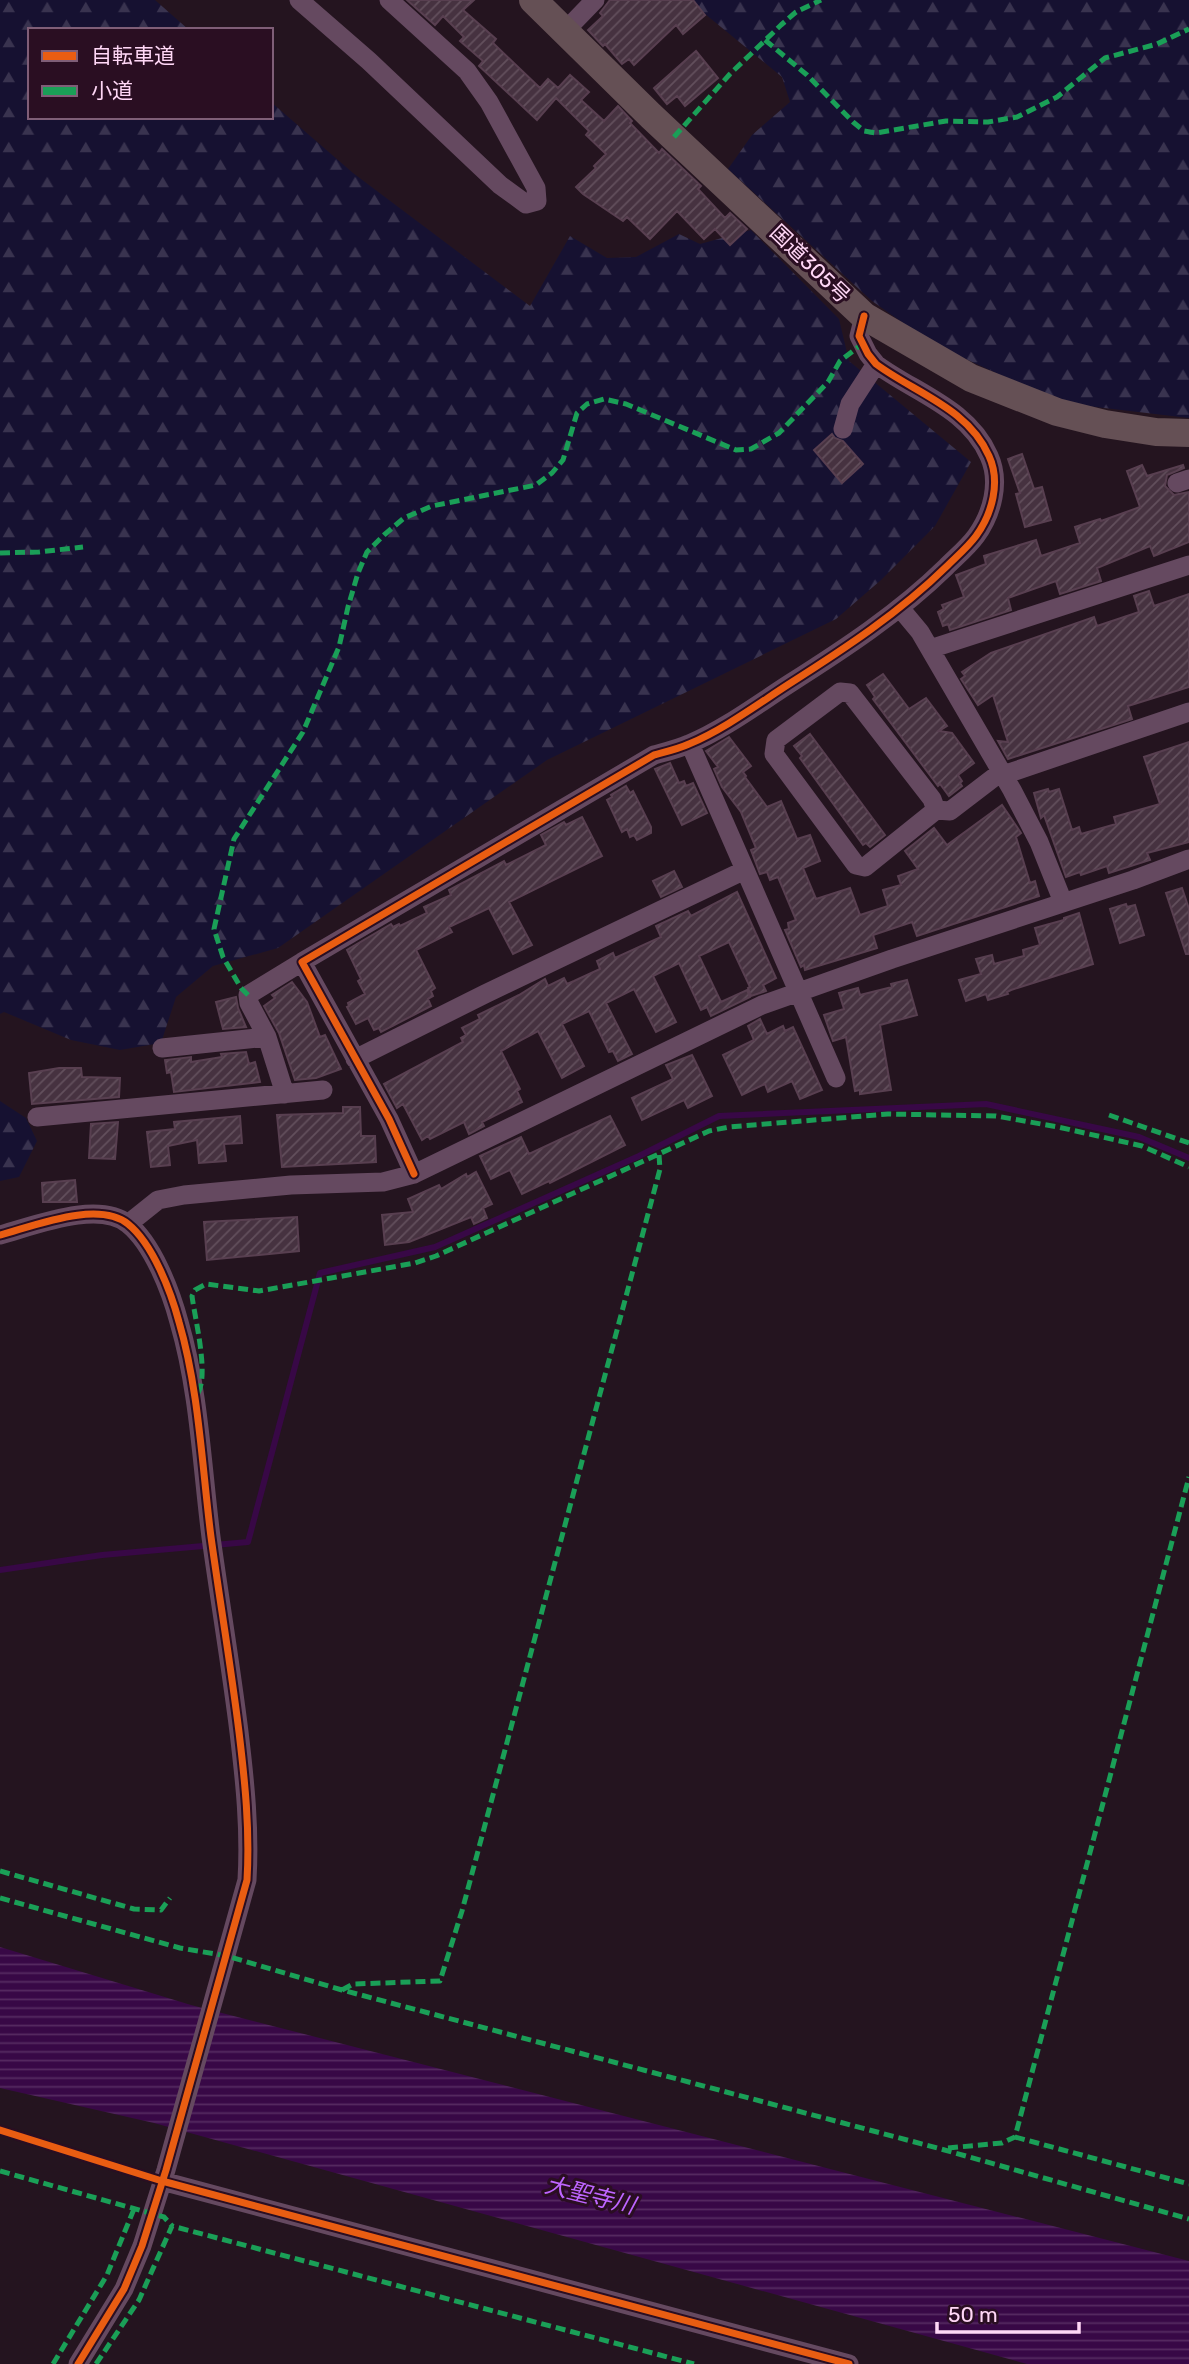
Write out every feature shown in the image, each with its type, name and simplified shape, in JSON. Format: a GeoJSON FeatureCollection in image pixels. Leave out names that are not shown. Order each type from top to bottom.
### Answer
{"type":"FeatureCollection","features":[{"type":"Feature","properties":{"kind":"highway","name":"国道305号"},"geometry":{"type":"LineString","coordinates":[[533,0],[864,316],[971,378],[1057,412],[1105,424],[1156,432],[1189,433]]}},
{"type":"Feature","properties":{"kind":"street"},"geometry":{"type":"LineString","coordinates":[[299,0],[369,61],[500,185],[526,204],[537,201],[536,188],[489,102],[467,71],[388,0]]}},
{"type":"Feature","properties":{"kind":"street"},"geometry":{"type":"LineString","coordinates":[[565,31],[595,0]]}},
{"type":"Feature","properties":{"kind":"street"},"geometry":{"type":"LineString","coordinates":[[285,1094],[267,1037],[248,996],[653,755],[690,744],[756,706],[834,656],[900,608],[931,582],[975,537],[986,519],[992,500],[994,473],[990,457],[980,440],[964,422],[942,403],[876,364],[868,355],[859,336],[864,316]]}},
{"type":"Feature","properties":{"kind":"street"},"geometry":{"type":"LineString","coordinates":[[843,429],[850,404],[876,364]]}},
{"type":"Feature","properties":{"kind":"street"},"geometry":{"type":"LineString","coordinates":[[930,649],[1189,565]]}},
{"type":"Feature","properties":{"kind":"street"},"geometry":{"type":"LineString","coordinates":[[900,608],[920,632],[1002,773],[1040,842],[1063,902]]}},
{"type":"Feature","properties":{"kind":"street"},"geometry":{"type":"LineString","coordinates":[[936,810],[932,799],[850,693],[840,692],[776,740],[774,754],[856,865],[865,867],[936,810],[950,811],[1002,773],[1189,712]]}},
{"type":"Feature","properties":{"kind":"street"},"geometry":{"type":"LineString","coordinates":[[690,744],[836,1078]]}},
{"type":"Feature","properties":{"kind":"street"},"geometry":{"type":"LineString","coordinates":[[128,1224],[158,1200],[184,1195],[290,1185],[383,1182],[414,1174],[762,1005],[1189,859]]}},
{"type":"Feature","properties":{"kind":"street"},"geometry":{"type":"LineString","coordinates":[[355,1059],[485,993],[745,870]]}},
{"type":"Feature","properties":{"kind":"street"},"geometry":{"type":"LineString","coordinates":[[302,962],[389,1119],[414,1174]]}},
{"type":"Feature","properties":{"kind":"street"},"geometry":{"type":"LineString","coordinates":[[162,1048],[267,1037]]}},
{"type":"Feature","properties":{"kind":"street"},"geometry":{"type":"LineString","coordinates":[[37,1116],[323,1090]]}},
{"type":"Feature","properties":{"kind":"street"},"geometry":{"type":"LineString","coordinates":[[0,1235],[86,1214],[113,1216],[128,1224],[142,1239],[161,1272],[179,1322],[191,1375],[247,1799],[247,1880],[164,2176],[142,2246],[124,2289],[78,2364]]}},
{"type":"Feature","properties":{"kind":"street"},"geometry":{"type":"LineString","coordinates":[[164,2176],[849,2364]]}},
{"type":"Feature","properties":{"kind":"green space"},"geometry":{"type":"Polygon","coordinates":[[[0,0],[155,0],[187,28],[28,28],[28,119],[273,119],[273,104],[353,173],[530,306],[570,236],[607,258],[636,257],[679,234],[700,244],[751,230],[839,319],[849,361],[971,462],[935,526],[881,580],[836,619],[547,760],[278,948],[213,966],[176,997],[161,1043],[120,1050],[71,1040],[4,1012],[0,1014],[0,0]]]}},
{"type":"Feature","properties":{"kind":"green space"},"geometry":{"type":"Polygon","coordinates":[[[688,0],[1189,0],[1189,418],[1062,403],[933,344],[872,301],[728,169],[752,135],[790,102],[782,77],[688,0]]]}},
{"type":"Feature","properties":{"kind":"green space"},"geometry":{"type":"Polygon","coordinates":[[[0,1101],[26,1118],[37,1141],[19,1177],[0,1181],[0,1101]]]}},
{"type":"Feature","properties":{"kind":"water","name":"大聖寺川"},"geometry":{"type":"Polygon","coordinates":[[[0,1947],[191,2005],[1189,2261],[1189,2364],[1027,2364],[154,2123],[0,2088],[0,1947]]]}},
{"type":"Feature","properties":{"kind":"building"},"geometry":{"type":"Polygon","coordinates":[[[407,0],[474,0],[463,10],[496,39],[493,43],[540,88],[548,79],[558,88],[570,75],[589,92],[581,100],[604,121],[618,106],[632,121],[630,123],[659,153],[662,149],[701,186],[698,189],[725,218],[730,213],[747,229],[730,245],[715,229],[704,239],[677,211],[650,239],[627,217],[623,221],[576,187],[606,154],[586,135],[589,131],[556,98],[537,120],[479,66],[483,61],[460,41],[464,37],[443,16],[435,25],[407,0]]]}},
{"type":"Feature","properties":{"kind":"building"},"geometry":{"type":"Polygon","coordinates":[[[610,0],[693,0],[705,15],[683,34],[676,25],[634,65],[629,59],[622,64],[605,44],[603,46],[588,30],[603,16],[600,13],[610,0]]]}},
{"type":"Feature","properties":{"kind":"building"},"geometry":{"type":"Polygon","coordinates":[[[696,51],[718,78],[685,106],[677,96],[667,104],[654,88],[696,51]]]}},
{"type":"Feature","properties":{"kind":"building"},"geometry":{"type":"Polygon","coordinates":[[[832,434],[843,441],[863,464],[842,483],[814,450],[832,434]]]}},
{"type":"Feature","properties":{"kind":"building"},"geometry":{"type":"Polygon","coordinates":[[[1022,454],[1034,489],[1042,487],[1051,520],[1025,527],[1016,494],[1020,493],[1008,459],[1022,454]]]}},
{"type":"Feature","properties":{"kind":"building"},"geometry":{"type":"Polygon","coordinates":[[[1142,465],[1147,476],[1183,465],[1184,468],[1167,475],[1165,486],[1174,495],[1189,492],[1189,542],[1154,556],[1150,546],[1097,568],[1101,581],[1060,594],[1056,581],[1008,598],[1011,610],[950,630],[948,624],[943,626],[938,612],[944,609],[942,605],[964,597],[956,575],[986,564],[984,556],[1036,540],[1041,556],[1080,543],[1075,527],[1140,507],[1127,471],[1142,465]]]}},
{"type":"Feature","properties":{"kind":"building"},"geometry":{"type":"Polygon","coordinates":[[[1149,591],[1154,606],[1189,594],[1189,687],[1128,706],[1132,719],[1008,759],[998,741],[1008,742],[993,695],[978,705],[961,679],[965,676],[962,672],[991,653],[1094,617],[1097,626],[1139,612],[1134,596],[1149,591]]]}},
{"type":"Feature","properties":{"kind":"building"},"geometry":{"type":"Polygon","coordinates":[[[883,674],[909,709],[926,698],[947,726],[939,731],[952,733],[974,763],[958,775],[962,786],[949,796],[940,784],[938,786],[873,699],[875,697],[867,685],[883,674]]]}},
{"type":"Feature","properties":{"kind":"building"},"geometry":{"type":"Polygon","coordinates":[[[810,734],[885,835],[870,847],[866,843],[863,845],[800,758],[802,756],[794,746],[810,734]]]}},
{"type":"Feature","properties":{"kind":"building"},"geometry":{"type":"Polygon","coordinates":[[[729,737],[751,766],[743,772],[767,807],[781,801],[797,839],[810,835],[820,861],[803,868],[816,899],[850,888],[860,915],[888,906],[883,890],[901,885],[898,876],[918,869],[905,851],[934,828],[947,845],[1002,805],[1021,833],[1016,837],[1030,883],[1035,881],[1039,896],[917,936],[912,922],[873,935],[877,948],[805,970],[804,965],[801,967],[785,930],[789,929],[788,923],[796,920],[778,877],[770,880],[767,872],[760,874],[751,850],[756,848],[741,812],[722,787],[714,769],[718,767],[706,751],[729,737]]]}},
{"type":"Feature","properties":{"kind":"building"},"geometry":{"type":"Polygon","coordinates":[[[1189,742],[1189,842],[1147,853],[1150,860],[1109,873],[1107,866],[1066,877],[1044,815],[1041,818],[1034,793],[1059,789],[1072,830],[1079,827],[1081,834],[1116,824],[1114,817],[1160,804],[1144,757],[1189,742]]]}},
{"type":"Feature","properties":{"kind":"building"},"geometry":{"type":"Polygon","coordinates":[[[670,763],[679,783],[684,781],[686,786],[693,783],[707,813],[682,825],[655,769],[670,763]]]}},
{"type":"Feature","properties":{"kind":"building"},"geometry":{"type":"Polygon","coordinates":[[[626,786],[630,793],[633,791],[651,827],[651,833],[637,840],[634,835],[630,837],[627,829],[622,832],[607,800],[626,786]]]}},
{"type":"Feature","properties":{"kind":"building"},"geometry":{"type":"Polygon","coordinates":[[[582,817],[602,856],[509,902],[532,945],[513,954],[489,908],[449,927],[452,932],[416,950],[435,988],[431,991],[433,996],[428,999],[431,1006],[381,1032],[379,1028],[374,1030],[368,1018],[356,1024],[347,1007],[348,1003],[365,994],[347,950],[391,924],[393,927],[399,924],[400,926],[427,913],[424,907],[451,895],[449,890],[504,861],[506,865],[546,845],[541,835],[564,822],[566,825],[582,817]]]}},
{"type":"Feature","properties":{"kind":"building"},"geometry":{"type":"Polygon","coordinates":[[[674,871],[682,887],[661,897],[653,881],[674,871]]]}},
{"type":"Feature","properties":{"kind":"building"},"geometry":{"type":"Polygon","coordinates":[[[1182,888],[1189,909],[1189,954],[1186,954],[1166,893],[1182,888]]]}},
{"type":"Feature","properties":{"kind":"building"},"geometry":{"type":"Polygon","coordinates":[[[737,892],[776,978],[763,985],[766,991],[751,996],[750,987],[729,942],[699,956],[721,1002],[747,990],[750,997],[711,1016],[707,1007],[701,1010],[679,963],[653,976],[676,1022],[656,1032],[634,989],[606,1003],[632,1054],[618,1061],[613,1051],[609,1052],[589,1011],[562,1024],[584,1066],[562,1078],[538,1031],[501,1051],[520,1089],[517,1091],[522,1102],[482,1122],[484,1126],[469,1134],[464,1122],[430,1139],[428,1136],[422,1140],[403,1104],[397,1108],[384,1084],[463,1042],[461,1038],[466,1035],[462,1028],[480,1019],[478,1015],[545,979],[548,986],[564,978],[567,984],[600,969],[597,961],[613,953],[615,958],[661,937],[656,926],[688,911],[691,916],[737,892]]]}},
{"type":"Feature","properties":{"kind":"building"},"geometry":{"type":"Polygon","coordinates":[[[1126,904],[1127,907],[1135,905],[1144,935],[1120,943],[1110,909],[1126,904]]]}},
{"type":"Feature","properties":{"kind":"building"},"geometry":{"type":"Polygon","coordinates":[[[1079,913],[1093,964],[988,1000],[986,994],[966,1001],[959,980],[981,974],[976,959],[992,955],[994,964],[1024,956],[1023,950],[1040,945],[1035,928],[1079,913]]]}},
{"type":"Feature","properties":{"kind":"building"},"geometry":{"type":"Polygon","coordinates":[[[907,980],[917,1015],[880,1025],[891,1090],[860,1094],[860,1090],[855,1091],[846,1037],[833,1041],[824,1015],[844,1009],[839,993],[858,988],[860,995],[892,987],[891,984],[907,980]]]}},
{"type":"Feature","properties":{"kind":"building"},"geometry":{"type":"Polygon","coordinates":[[[292,982],[307,1002],[320,1037],[325,1035],[341,1069],[316,1078],[295,1080],[279,1033],[264,1006],[275,998],[272,995],[292,982]]]}},
{"type":"Feature","properties":{"kind":"building"},"geometry":{"type":"Polygon","coordinates":[[[236,997],[246,1027],[223,1029],[216,1002],[236,997]]]}},
{"type":"Feature","properties":{"kind":"building"},"geometry":{"type":"Polygon","coordinates":[[[760,1019],[767,1034],[783,1026],[785,1031],[793,1027],[822,1090],[800,1099],[792,1081],[768,1092],[765,1084],[742,1095],[723,1055],[754,1040],[748,1026],[760,1019]]]}},
{"type":"Feature","properties":{"kind":"building"},"geometry":{"type":"Polygon","coordinates":[[[246,1052],[249,1064],[255,1062],[260,1082],[174,1092],[171,1072],[167,1073],[165,1060],[191,1057],[191,1062],[222,1057],[221,1054],[246,1052]]]}},
{"type":"Feature","properties":{"kind":"building"},"geometry":{"type":"Polygon","coordinates":[[[692,1055],[712,1096],[688,1108],[684,1100],[642,1120],[632,1098],[673,1079],[666,1065],[692,1055]]]}},
{"type":"Feature","properties":{"kind":"building"},"geometry":{"type":"Polygon","coordinates":[[[59,1068],[81,1068],[82,1077],[120,1078],[119,1097],[32,1104],[29,1073],[59,1068]]]}},
{"type":"Feature","properties":{"kind":"building"},"geometry":{"type":"Polygon","coordinates":[[[343,1107],[360,1107],[361,1136],[375,1136],[376,1162],[282,1167],[277,1115],[343,1113],[343,1107]]]}},
{"type":"Feature","properties":{"kind":"building"},"geometry":{"type":"Polygon","coordinates":[[[240,1116],[242,1143],[224,1144],[226,1161],[199,1163],[197,1140],[168,1146],[170,1165],[151,1167],[147,1132],[175,1129],[174,1122],[240,1116]]]}},
{"type":"Feature","properties":{"kind":"building"},"geometry":{"type":"Polygon","coordinates":[[[610,1116],[625,1145],[522,1194],[510,1170],[491,1179],[480,1156],[521,1137],[529,1154],[610,1116]]]}},
{"type":"Feature","properties":{"kind":"building"},"geometry":{"type":"Polygon","coordinates":[[[118,1122],[115,1159],[89,1158],[91,1124],[118,1122]]]}},
{"type":"Feature","properties":{"kind":"building"},"geometry":{"type":"Polygon","coordinates":[[[476,1172],[492,1204],[483,1208],[487,1218],[474,1224],[471,1217],[409,1242],[385,1245],[382,1215],[413,1212],[408,1199],[439,1185],[441,1189],[466,1174],[467,1177],[476,1172]]]}},
{"type":"Feature","properties":{"kind":"building"},"geometry":{"type":"Polygon","coordinates":[[[75,1180],[77,1202],[43,1202],[42,1183],[75,1180]]]}},
{"type":"Feature","properties":{"kind":"building"},"geometry":{"type":"Polygon","coordinates":[[[297,1217],[299,1251],[207,1260],[204,1222],[297,1217]]]}},
{"type":"Feature","properties":{"kind":"waterway"},"geometry":{"type":"LineString","coordinates":[[0,1570],[102,1555],[248,1542],[320,1273],[435,1247],[639,1156],[719,1116],[986,1104],[1139,1137],[1189,1158]]}},
{"type":"Feature","properties":{"kind":"marked path"},"geometry":{"type":"LineString","coordinates":[[674,137],[730,74],[781,25],[796,12],[821,0]]}},
{"type":"Feature","properties":{"kind":"marked path"},"geometry":{"type":"LineString","coordinates":[[765,40],[807,75],[853,122],[864,131],[876,133],[946,121],[988,122],[1017,117],[1057,97],[1105,58],[1157,44],[1189,29]]}},
{"type":"Feature","properties":{"kind":"marked path"},"geometry":{"type":"LineString","coordinates":[[248,995],[223,957],[214,929],[234,839],[303,732],[339,647],[358,573],[367,552],[404,518],[432,506],[536,485],[563,460],[577,413],[587,404],[604,399],[626,404],[736,450],[751,449],[779,433],[828,382],[840,361],[862,344]]}},
{"type":"Feature","properties":{"kind":"marked path"},"geometry":{"type":"LineString","coordinates":[[0,553],[83,547]]}},
{"type":"Feature","properties":{"kind":"marked path"},"geometry":{"type":"LineString","coordinates":[[198,1393],[202,1360],[192,1296],[195,1290],[206,1284],[259,1291],[415,1263],[436,1256],[709,1131],[888,1114],[996,1116],[1142,1146],[1189,1167]]}},
{"type":"Feature","properties":{"kind":"marked path"},"geometry":{"type":"LineString","coordinates":[[1109,1115],[1189,1143]]}},
{"type":"Feature","properties":{"kind":"marked path"},"geometry":{"type":"LineString","coordinates":[[342,1990],[353,1984],[440,1981],[462,1911],[660,1169],[659,1155]]}},
{"type":"Feature","properties":{"kind":"marked path"},"geometry":{"type":"LineString","coordinates":[[948,2148],[1002,2143],[1015,2137],[1189,1477]]}},
{"type":"Feature","properties":{"kind":"marked path"},"geometry":{"type":"LineString","coordinates":[[0,1871],[134,1909],[161,1910],[170,1898]]}},
{"type":"Feature","properties":{"kind":"marked path"},"geometry":{"type":"LineString","coordinates":[[0,1898],[180,1948],[227,1956],[342,1990],[941,2149],[1189,2219]]}},
{"type":"Feature","properties":{"kind":"marked path"},"geometry":{"type":"LineString","coordinates":[[1015,2137],[1189,2184]]}},
{"type":"Feature","properties":{"kind":"marked path"},"geometry":{"type":"LineString","coordinates":[[0,2171],[164,2217],[172,2226]]}},
{"type":"Feature","properties":{"kind":"marked path"},"geometry":{"type":"LineString","coordinates":[[53,2364],[107,2275],[134,2209]]}},
{"type":"Feature","properties":{"kind":"marked path"},"geometry":{"type":"LineString","coordinates":[[96,2364],[139,2300],[172,2226],[694,2364]]}},
{"type":"Feature","properties":{"kind":"cycle path"},"geometry":{"type":"LineString","coordinates":[[414,1174],[389,1119],[302,962],[654,755],[676,749],[715,732],[890,615],[946,567],[982,527],[993,498],[994,476],[993,466],[980,439],[954,413],[876,364],[859,336],[864,316]]}},
{"type":"Feature","properties":{"kind":"cycle path"},"geometry":{"type":"LineString","coordinates":[[0,1235],[66,1217],[100,1214],[115,1217],[137,1233],[153,1256],[166,1283],[186,1348],[196,1401],[211,1537],[239,1732],[246,1806],[247,1880],[166,2170],[142,2246],[124,2289],[78,2364]]}},
{"type":"Feature","properties":{"kind":"cycle path"},"geometry":{"type":"LineString","coordinates":[[0,2130],[162,2181],[849,2364]]}}]}
